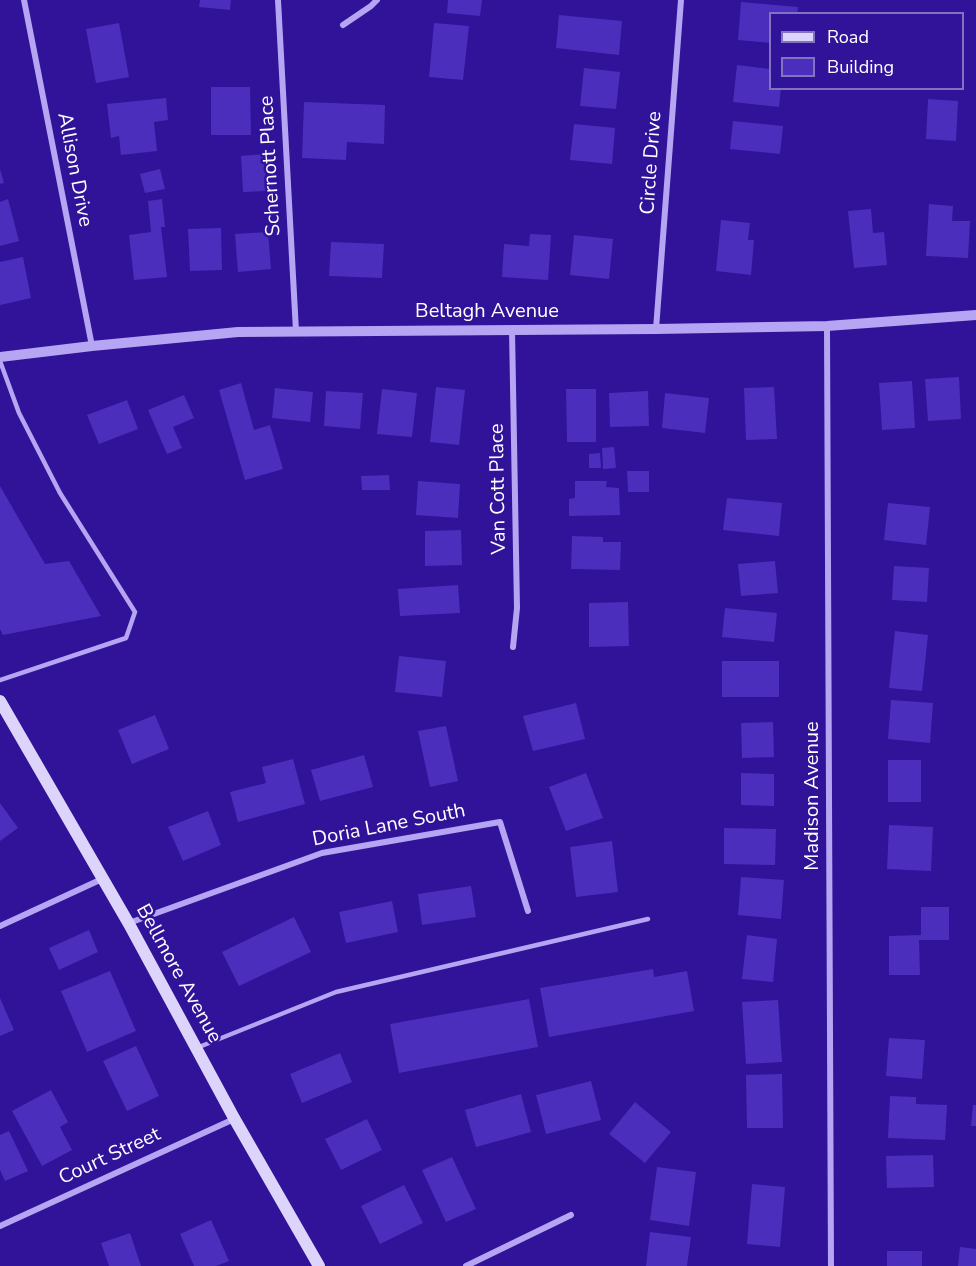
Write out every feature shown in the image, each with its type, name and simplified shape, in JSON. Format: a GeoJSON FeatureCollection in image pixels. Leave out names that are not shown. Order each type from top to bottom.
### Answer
{"type":"FeatureCollection","features":[{"type":"Feature","properties":{"kind":"main road","name":"Bellmore Avenue"},"geometry":{"type":"LineString","coordinates":[[0,701],[129,924],[234,1118],[319,1266]]}},
{"type":"Feature","properties":{"kind":"street","name":"Allison Drive"},"geometry":{"type":"LineString","coordinates":[[24,0],[92,346]]}},
{"type":"Feature","properties":{"kind":"street","name":"Schernott Place"},"geometry":{"type":"LineString","coordinates":[[278,0],[296,331]]}},
{"type":"Feature","properties":{"kind":"street"},"geometry":{"type":"LineString","coordinates":[[343,25],[376,0]]}},
{"type":"Feature","properties":{"kind":"street","name":"Circle Drive"},"geometry":{"type":"LineString","coordinates":[[656,329],[681,0]]}},
{"type":"Feature","properties":{"kind":"street","name":"Beltagh Avenue"},"geometry":{"type":"LineString","coordinates":[[0,359],[92,346],[238,332],[827,326],[976,315]]}},
{"type":"Feature","properties":{"kind":"street","name":"Madison Avenue"},"geometry":{"type":"LineString","coordinates":[[827,326],[831,1266]]}},
{"type":"Feature","properties":{"kind":"street","name":"Van Cott Place"},"geometry":{"type":"LineString","coordinates":[[512,330],[517,608],[513,647]]}},
{"type":"Feature","properties":{"kind":"street","name":"Doria Lane South"},"geometry":{"type":"LineString","coordinates":[[129,924],[322,853],[500,822],[528,911]]}},
{"type":"Feature","properties":{"kind":"street"},"geometry":{"type":"LineString","coordinates":[[0,926],[102,879]]}},
{"type":"Feature","properties":{"kind":"street","name":"Court Street"},"geometry":{"type":"LineString","coordinates":[[0,1226],[234,1118]]}},
{"type":"Feature","properties":{"kind":"street"},"geometry":{"type":"LineString","coordinates":[[466,1266],[570,1215]]}},
{"type":"Feature","properties":{"kind":"lane"},"geometry":{"type":"LineString","coordinates":[[0,359],[19,413],[60,493],[135,612],[126,638],[0,680]]}},
{"type":"Feature","properties":{"kind":"lane"},"geometry":{"type":"LineString","coordinates":[[196,1048],[336,992],[648,919]]}},
{"type":"Feature","properties":{"kind":"building"},"geometry":{"type":"Polygon","coordinates":[[[200,0],[231,0],[230,10],[199,7],[200,0]]]}},
{"type":"Feature","properties":{"kind":"building"},"geometry":{"type":"Polygon","coordinates":[[[448,0],[482,0],[480,16],[447,13],[448,0]]]}},
{"type":"Feature","properties":{"kind":"building"},"geometry":{"type":"Polygon","coordinates":[[[741,2],[798,7],[797,12],[769,12],[769,43],[738,40],[741,2]]]}},
{"type":"Feature","properties":{"kind":"building"},"geometry":{"type":"Polygon","coordinates":[[[559,15],[622,21],[619,55],[556,48],[559,15]]]}},
{"type":"Feature","properties":{"kind":"building"},"geometry":{"type":"Polygon","coordinates":[[[119,23],[129,77],[96,83],[86,29],[119,23]]]}},
{"type":"Feature","properties":{"kind":"building"},"geometry":{"type":"Polygon","coordinates":[[[434,23],[469,26],[463,80],[429,77],[434,23]]]}},
{"type":"Feature","properties":{"kind":"building"},"geometry":{"type":"Polygon","coordinates":[[[737,65],[769,69],[769,90],[781,90],[779,107],[733,102],[737,65]]]}},
{"type":"Feature","properties":{"kind":"building"},"geometry":{"type":"Polygon","coordinates":[[[584,68],[620,72],[616,109],[580,106],[584,68]]]}},
{"type":"Feature","properties":{"kind":"building"},"geometry":{"type":"Polygon","coordinates":[[[211,87],[250,87],[251,135],[211,135],[211,87]]]}},
{"type":"Feature","properties":{"kind":"building"},"geometry":{"type":"Polygon","coordinates":[[[166,98],[168,120],[154,122],[157,151],[121,155],[119,136],[111,138],[107,104],[166,98]]]}},
{"type":"Feature","properties":{"kind":"building"},"geometry":{"type":"Polygon","coordinates":[[[928,99],[958,101],[956,141],[926,139],[928,99]]]}},
{"type":"Feature","properties":{"kind":"building"},"geometry":{"type":"Polygon","coordinates":[[[304,102],[385,105],[384,144],[347,142],[346,160],[302,158],[304,102]]]}},
{"type":"Feature","properties":{"kind":"building"},"geometry":{"type":"Polygon","coordinates":[[[733,121],[783,126],[780,154],[730,149],[733,121]]]}},
{"type":"Feature","properties":{"kind":"building"},"geometry":{"type":"Polygon","coordinates":[[[574,124],[615,128],[612,164],[570,160],[574,124]]]}},
{"type":"Feature","properties":{"kind":"building"},"geometry":{"type":"Polygon","coordinates":[[[264,154],[267,191],[243,192],[241,156],[264,154]]]}},
{"type":"Feature","properties":{"kind":"building"},"geometry":{"type":"Polygon","coordinates":[[[0,169],[4,183],[0,184],[0,169]]]}},
{"type":"Feature","properties":{"kind":"building"},"geometry":{"type":"Polygon","coordinates":[[[160,169],[165,189],[145,193],[140,174],[160,169]]]}},
{"type":"Feature","properties":{"kind":"building"},"geometry":{"type":"Polygon","coordinates":[[[8,199],[19,241],[0,246],[0,202],[8,199]]]}},
{"type":"Feature","properties":{"kind":"building"},"geometry":{"type":"Polygon","coordinates":[[[162,199],[165,227],[161,227],[167,277],[134,280],[129,235],[151,232],[148,201],[162,199]]]}},
{"type":"Feature","properties":{"kind":"building"},"geometry":{"type":"Polygon","coordinates":[[[929,204],[953,206],[952,221],[970,221],[968,258],[926,256],[929,204]]]}},
{"type":"Feature","properties":{"kind":"building"},"geometry":{"type":"Polygon","coordinates":[[[871,209],[873,233],[884,232],[887,265],[854,268],[848,211],[871,209]]]}},
{"type":"Feature","properties":{"kind":"building"},"geometry":{"type":"Polygon","coordinates":[[[721,220],[750,223],[748,240],[754,240],[751,275],[716,271],[721,220]]]}},
{"type":"Feature","properties":{"kind":"building"},"geometry":{"type":"Polygon","coordinates":[[[221,228],[222,270],[190,271],[188,229],[221,228]]]}},
{"type":"Feature","properties":{"kind":"building"},"geometry":{"type":"Polygon","coordinates":[[[268,232],[271,269],[238,272],[235,234],[268,232]]]}},
{"type":"Feature","properties":{"kind":"building"},"geometry":{"type":"Polygon","coordinates":[[[530,234],[551,235],[548,280],[502,277],[504,244],[529,246],[530,234]]]}},
{"type":"Feature","properties":{"kind":"building"},"geometry":{"type":"Polygon","coordinates":[[[574,235],[613,239],[609,279],[570,275],[574,235]]]}},
{"type":"Feature","properties":{"kind":"building"},"geometry":{"type":"Polygon","coordinates":[[[331,242],[384,244],[382,278],[329,276],[331,242]]]}},
{"type":"Feature","properties":{"kind":"building"},"geometry":{"type":"Polygon","coordinates":[[[23,257],[31,298],[0,305],[0,262],[23,257]]]}},
{"type":"Feature","properties":{"kind":"building"},"geometry":{"type":"Polygon","coordinates":[[[959,377],[961,419],[928,421],[925,379],[959,377]]]}},
{"type":"Feature","properties":{"kind":"building"},"geometry":{"type":"Polygon","coordinates":[[[912,381],[915,428],[882,430],[879,383],[912,381]]]}},
{"type":"Feature","properties":{"kind":"building"},"geometry":{"type":"Polygon","coordinates":[[[241,383],[254,430],[270,425],[283,469],[245,480],[219,390],[241,383]]]}},
{"type":"Feature","properties":{"kind":"building"},"geometry":{"type":"Polygon","coordinates":[[[436,387],[465,390],[459,445],[430,442],[436,387]]]}},
{"type":"Feature","properties":{"kind":"building"},"geometry":{"type":"Polygon","coordinates":[[[774,387],[777,439],[746,440],[744,388],[774,387]]]}},
{"type":"Feature","properties":{"kind":"building"},"geometry":{"type":"Polygon","coordinates":[[[275,388],[313,392],[310,422],[272,418],[275,388]]]}},
{"type":"Feature","properties":{"kind":"building"},"geometry":{"type":"Polygon","coordinates":[[[382,389],[417,393],[412,437],[377,434],[382,389]]]}},
{"type":"Feature","properties":{"kind":"building"},"geometry":{"type":"Polygon","coordinates":[[[566,389],[596,389],[596,442],[567,442],[566,389]]]}},
{"type":"Feature","properties":{"kind":"building"},"geometry":{"type":"Polygon","coordinates":[[[326,391],[363,393],[360,429],[324,426],[326,391]]]}},
{"type":"Feature","properties":{"kind":"building"},"geometry":{"type":"Polygon","coordinates":[[[648,391],[649,426],[610,427],[609,393],[648,391]]]}},
{"type":"Feature","properties":{"kind":"building"},"geometry":{"type":"Polygon","coordinates":[[[665,393],[709,398],[705,433],[662,428],[665,393]]]}},
{"type":"Feature","properties":{"kind":"building"},"geometry":{"type":"Polygon","coordinates":[[[184,395],[194,418],[173,427],[182,448],[167,454],[148,410],[184,395]]]}},
{"type":"Feature","properties":{"kind":"building"},"geometry":{"type":"Polygon","coordinates":[[[127,400],[138,429],[99,444],[87,415],[127,400]]]}},
{"type":"Feature","properties":{"kind":"building"},"geometry":{"type":"Polygon","coordinates":[[[614,447],[616,468],[603,469],[602,448],[614,447]]]}},
{"type":"Feature","properties":{"kind":"building"},"geometry":{"type":"Polygon","coordinates":[[[600,453],[601,468],[589,468],[589,454],[600,453]]]}},
{"type":"Feature","properties":{"kind":"building"},"geometry":{"type":"Polygon","coordinates":[[[627,471],[649,471],[649,492],[628,492],[627,471]]]}},
{"type":"Feature","properties":{"kind":"building"},"geometry":{"type":"Polygon","coordinates":[[[389,475],[390,490],[362,490],[361,476],[389,475]]]}},
{"type":"Feature","properties":{"kind":"building"},"geometry":{"type":"Polygon","coordinates":[[[418,481],[460,484],[458,518],[416,515],[418,481]]]}},
{"type":"Feature","properties":{"kind":"building"},"geometry":{"type":"Polygon","coordinates":[[[575,481],[607,481],[606,487],[619,488],[620,515],[569,516],[569,499],[575,498],[575,481]]]}},
{"type":"Feature","properties":{"kind":"building"},"geometry":{"type":"Polygon","coordinates":[[[0,486],[45,564],[69,561],[101,616],[3,635],[0,629],[0,486]]]}},
{"type":"Feature","properties":{"kind":"building"},"geometry":{"type":"Polygon","coordinates":[[[727,498],[782,503],[779,536],[723,530],[727,498]]]}},
{"type":"Feature","properties":{"kind":"building"},"geometry":{"type":"Polygon","coordinates":[[[888,503],[930,507],[926,545],[884,540],[888,503]]]}},
{"type":"Feature","properties":{"kind":"building"},"geometry":{"type":"Polygon","coordinates":[[[461,530],[462,565],[425,566],[425,531],[461,530]]]}},
{"type":"Feature","properties":{"kind":"building"},"geometry":{"type":"Polygon","coordinates":[[[572,536],[603,537],[603,542],[621,542],[620,570],[571,569],[572,536]]]}},
{"type":"Feature","properties":{"kind":"building"},"geometry":{"type":"Polygon","coordinates":[[[775,561],[778,593],[741,596],[738,564],[775,561]]]}},
{"type":"Feature","properties":{"kind":"building"},"geometry":{"type":"Polygon","coordinates":[[[894,566],[929,568],[927,602],[892,600],[894,566]]]}},
{"type":"Feature","properties":{"kind":"building"},"geometry":{"type":"Polygon","coordinates":[[[458,585],[460,613],[400,616],[398,589],[458,585]]]}},
{"type":"Feature","properties":{"kind":"building"},"geometry":{"type":"Polygon","coordinates":[[[628,602],[629,646],[589,647],[589,603],[628,602]]]}},
{"type":"Feature","properties":{"kind":"building"},"geometry":{"type":"Polygon","coordinates":[[[725,608],[777,613],[774,642],[722,637],[725,608]]]}},
{"type":"Feature","properties":{"kind":"building"},"geometry":{"type":"Polygon","coordinates":[[[895,631],[928,635],[922,691],[889,688],[895,631]]]}},
{"type":"Feature","properties":{"kind":"building"},"geometry":{"type":"Polygon","coordinates":[[[399,656],[446,661],[442,697],[395,692],[399,656]]]}},
{"type":"Feature","properties":{"kind":"building"},"geometry":{"type":"Polygon","coordinates":[[[722,661],[779,661],[779,697],[722,697],[722,661]]]}},
{"type":"Feature","properties":{"kind":"building"},"geometry":{"type":"Polygon","coordinates":[[[891,700],[933,703],[930,743],[888,739],[891,700]]]}},
{"type":"Feature","properties":{"kind":"building"},"geometry":{"type":"Polygon","coordinates":[[[576,703],[585,739],[533,751],[523,716],[576,703]]]}},
{"type":"Feature","properties":{"kind":"building"},"geometry":{"type":"Polygon","coordinates":[[[155,715],[169,749],[132,764],[118,730],[155,715]]]}},
{"type":"Feature","properties":{"kind":"building"},"geometry":{"type":"Polygon","coordinates":[[[773,722],[774,757],[742,758],[741,723],[773,722]]]}},
{"type":"Feature","properties":{"kind":"building"},"geometry":{"type":"Polygon","coordinates":[[[446,726],[458,781],[430,787],[418,731],[446,726]]]}},
{"type":"Feature","properties":{"kind":"building"},"geometry":{"type":"Polygon","coordinates":[[[364,755],[373,787],[320,801],[311,770],[364,755]]]}},
{"type":"Feature","properties":{"kind":"building"},"geometry":{"type":"Polygon","coordinates":[[[293,759],[305,804],[238,822],[230,792],[266,783],[262,767],[293,759]]]}},
{"type":"Feature","properties":{"kind":"building"},"geometry":{"type":"Polygon","coordinates":[[[888,760],[921,760],[921,802],[888,802],[888,760]]]}},
{"type":"Feature","properties":{"kind":"building"},"geometry":{"type":"Polygon","coordinates":[[[586,773],[603,818],[566,831],[549,787],[586,773]]]}},
{"type":"Feature","properties":{"kind":"building"},"geometry":{"type":"Polygon","coordinates":[[[741,773],[774,774],[774,806],[741,805],[741,773]]]}},
{"type":"Feature","properties":{"kind":"building"},"geometry":{"type":"Polygon","coordinates":[[[0,803],[18,828],[0,841],[0,803]]]}},
{"type":"Feature","properties":{"kind":"building"},"geometry":{"type":"Polygon","coordinates":[[[208,811],[221,845],[183,861],[168,827],[208,811]]]}},
{"type":"Feature","properties":{"kind":"building"},"geometry":{"type":"Polygon","coordinates":[[[889,825],[933,827],[931,871],[887,869],[889,825]]]}},
{"type":"Feature","properties":{"kind":"building"},"geometry":{"type":"Polygon","coordinates":[[[724,828],[776,829],[775,865],[724,864],[724,828]]]}},
{"type":"Feature","properties":{"kind":"building"},"geometry":{"type":"Polygon","coordinates":[[[612,841],[618,892],[576,897],[570,847],[612,841]]]}},
{"type":"Feature","properties":{"kind":"building"},"geometry":{"type":"Polygon","coordinates":[[[741,877],[784,880],[781,919],[738,915],[741,877]]]}},
{"type":"Feature","properties":{"kind":"building"},"geometry":{"type":"Polygon","coordinates":[[[471,886],[476,917],[422,925],[418,894],[471,886]]]}},
{"type":"Feature","properties":{"kind":"building"},"geometry":{"type":"Polygon","coordinates":[[[392,901],[398,932],[346,943],[339,912],[392,901]]]}},
{"type":"Feature","properties":{"kind":"building"},"geometry":{"type":"Polygon","coordinates":[[[921,907],[949,907],[949,940],[919,940],[920,975],[889,975],[889,936],[921,935],[921,907]]]}},
{"type":"Feature","properties":{"kind":"building"},"geometry":{"type":"Polygon","coordinates":[[[294,917],[311,952],[239,986],[222,952],[294,917]]]}},
{"type":"Feature","properties":{"kind":"building"},"geometry":{"type":"Polygon","coordinates":[[[89,930],[98,952],[59,970],[49,948],[89,930]]]}},
{"type":"Feature","properties":{"kind":"building"},"geometry":{"type":"Polygon","coordinates":[[[747,935],[777,939],[773,982],[742,979],[747,935]]]}},
{"type":"Feature","properties":{"kind":"building"},"geometry":{"type":"Polygon","coordinates":[[[653,969],[654,977],[687,971],[694,1011],[549,1037],[540,988],[653,969]]]}},
{"type":"Feature","properties":{"kind":"building"},"geometry":{"type":"Polygon","coordinates":[[[110,971],[136,1031],[87,1052],[61,991],[110,971]]]}},
{"type":"Feature","properties":{"kind":"building"},"geometry":{"type":"Polygon","coordinates":[[[0,998],[14,1030],[0,1036],[0,998]]]}},
{"type":"Feature","properties":{"kind":"building"},"geometry":{"type":"Polygon","coordinates":[[[529,999],[538,1047],[399,1073],[390,1024],[529,999]]]}},
{"type":"Feature","properties":{"kind":"building"},"geometry":{"type":"Polygon","coordinates":[[[778,1000],[782,1062],[746,1064],[742,1002],[778,1000]]]}},
{"type":"Feature","properties":{"kind":"building"},"geometry":{"type":"Polygon","coordinates":[[[889,1038],[925,1040],[922,1079],[886,1076],[889,1038]]]}},
{"type":"Feature","properties":{"kind":"building"},"geometry":{"type":"Polygon","coordinates":[[[136,1046],[159,1096],[127,1111],[103,1061],[136,1046]]]}},
{"type":"Feature","properties":{"kind":"building"},"geometry":{"type":"Polygon","coordinates":[[[340,1053],[352,1082],[302,1103],[290,1074],[340,1053]]]}},
{"type":"Feature","properties":{"kind":"building"},"geometry":{"type":"Polygon","coordinates":[[[782,1074],[783,1128],[747,1128],[746,1075],[782,1074]]]}},
{"type":"Feature","properties":{"kind":"building"},"geometry":{"type":"Polygon","coordinates":[[[591,1081],[601,1120],[546,1134],[536,1095],[591,1081]]]}},
{"type":"Feature","properties":{"kind":"building"},"geometry":{"type":"Polygon","coordinates":[[[51,1090],[68,1122],[60,1127],[72,1150],[42,1166],[12,1111],[51,1090]]]}},
{"type":"Feature","properties":{"kind":"building"},"geometry":{"type":"Polygon","coordinates":[[[521,1094],[531,1132],[476,1147],[465,1110],[521,1094]]]}},
{"type":"Feature","properties":{"kind":"building"},"geometry":{"type":"Polygon","coordinates":[[[890,1096],[916,1097],[916,1104],[947,1105],[945,1140],[888,1138],[890,1096]]]}},
{"type":"Feature","properties":{"kind":"building"},"geometry":{"type":"Polygon","coordinates":[[[635,1102],[671,1132],[645,1163],[609,1134],[635,1102]]]}},
{"type":"Feature","properties":{"kind":"building"},"geometry":{"type":"Polygon","coordinates":[[[973,1105],[976,1105],[976,1126],[971,1126],[973,1105]]]}},
{"type":"Feature","properties":{"kind":"building"},"geometry":{"type":"Polygon","coordinates":[[[367,1119],[382,1150],[341,1170],[325,1139],[367,1119]]]}},
{"type":"Feature","properties":{"kind":"building"},"geometry":{"type":"Polygon","coordinates":[[[9,1131],[28,1171],[5,1181],[0,1170],[0,1135],[9,1131]]]}},
{"type":"Feature","properties":{"kind":"building"},"geometry":{"type":"Polygon","coordinates":[[[933,1155],[934,1187],[887,1188],[886,1156],[933,1155]]]}},
{"type":"Feature","properties":{"kind":"building"},"geometry":{"type":"Polygon","coordinates":[[[452,1157],[476,1209],[446,1222],[422,1170],[452,1157]]]}},
{"type":"Feature","properties":{"kind":"building"},"geometry":{"type":"Polygon","coordinates":[[[657,1167],[696,1172],[689,1226],[650,1220],[657,1167]]]}},
{"type":"Feature","properties":{"kind":"building"},"geometry":{"type":"Polygon","coordinates":[[[752,1184],[785,1187],[780,1247],[747,1244],[752,1184]]]}},
{"type":"Feature","properties":{"kind":"building"},"geometry":{"type":"Polygon","coordinates":[[[404,1185],[423,1223],[380,1244],[361,1206],[404,1185]]]}},
{"type":"Feature","properties":{"kind":"building"},"geometry":{"type":"Polygon","coordinates":[[[211,1220],[229,1261],[216,1266],[194,1266],[180,1234],[211,1220]]]}},
{"type":"Feature","properties":{"kind":"building"},"geometry":{"type":"Polygon","coordinates":[[[650,1232],[691,1237],[687,1266],[646,1266],[650,1232]]]}},
{"type":"Feature","properties":{"kind":"building"},"geometry":{"type":"Polygon","coordinates":[[[130,1233],[141,1266],[109,1266],[101,1243],[130,1233]]]}},
{"type":"Feature","properties":{"kind":"building"},"geometry":{"type":"Polygon","coordinates":[[[960,1247],[976,1249],[976,1266],[958,1266],[960,1247]]]}},
{"type":"Feature","properties":{"kind":"building"},"geometry":{"type":"Polygon","coordinates":[[[887,1251],[922,1251],[922,1266],[887,1266],[887,1251]]]}}]}
